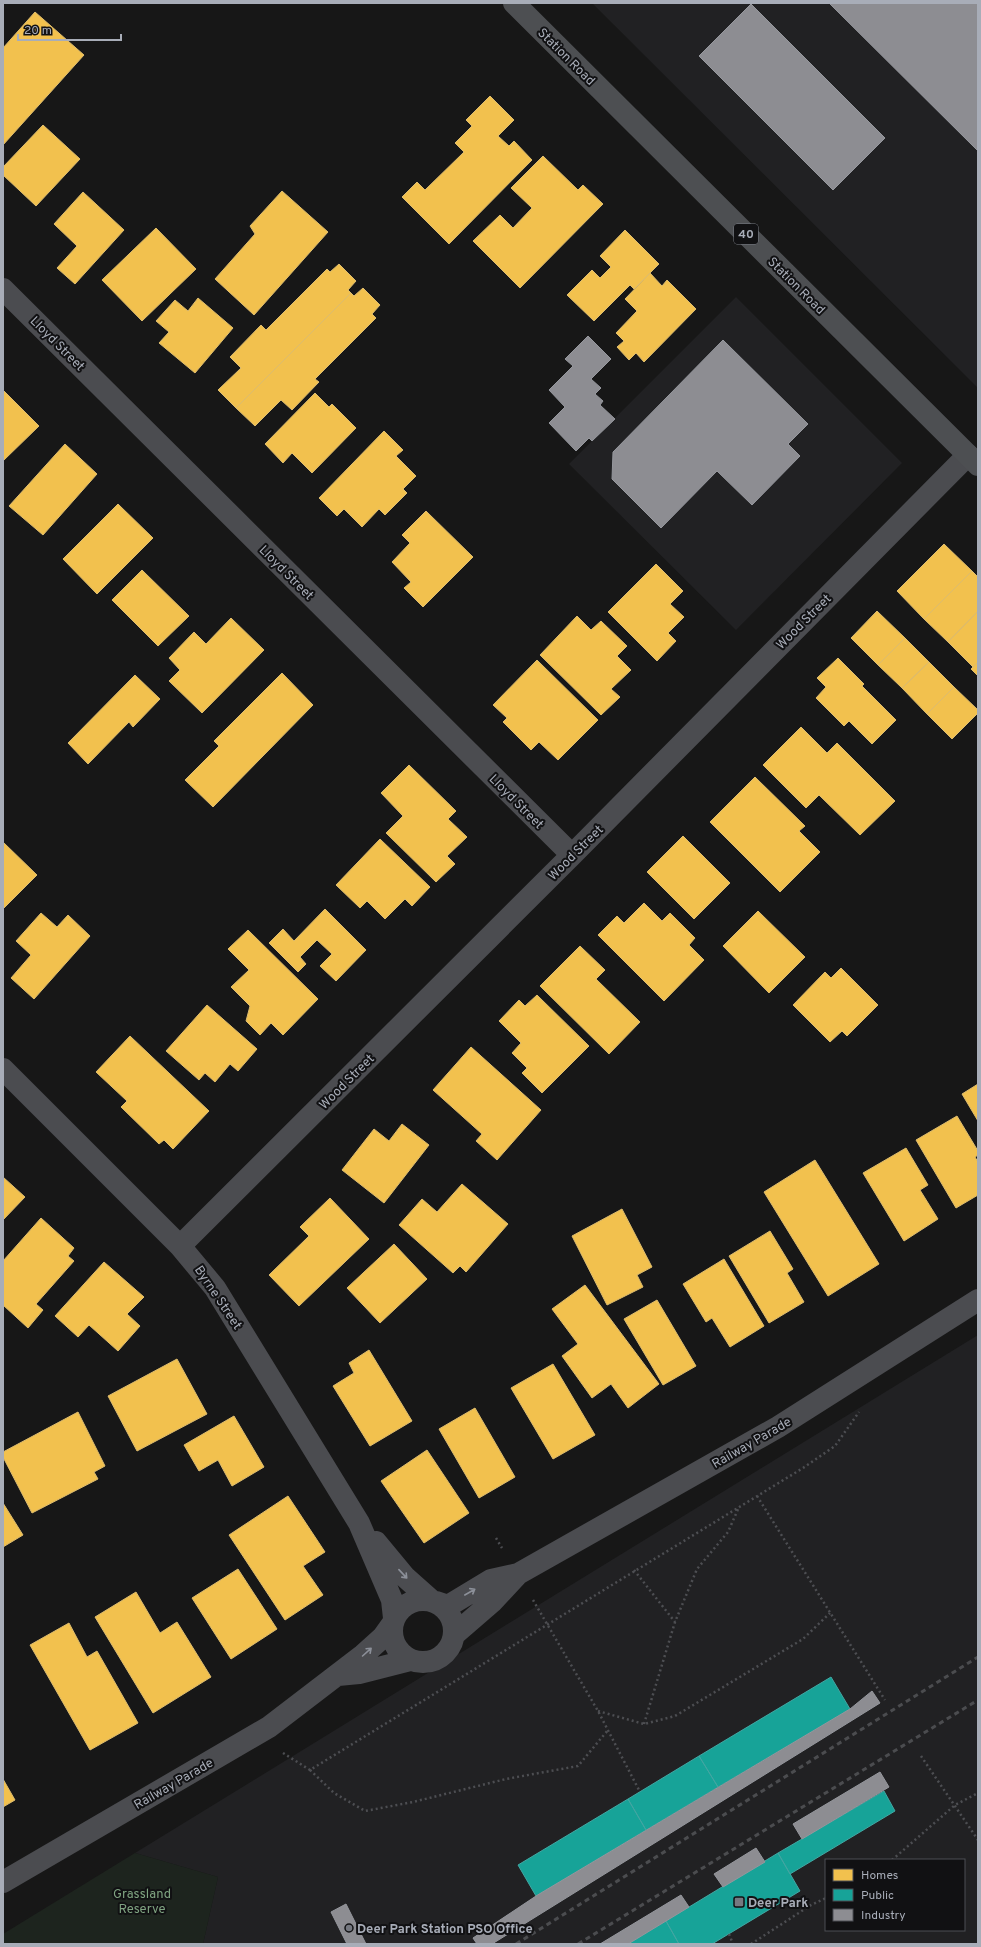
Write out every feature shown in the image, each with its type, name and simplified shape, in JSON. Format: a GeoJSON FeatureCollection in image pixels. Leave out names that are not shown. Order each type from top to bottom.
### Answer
{"type":"FeatureCollection","features":[{"type":"Feature","properties":{"kind":"main road","name":"Station Road"},"geometry":{"type":"LineString","coordinates":[[514,3],[973,460]]}},
{"type":"Feature","properties":{"kind":"street","name":"Lloyd Street"},"geometry":{"type":"LineString","coordinates":[[3,289],[572,855]]}},
{"type":"Feature","properties":{"kind":"street","name":"Wood Street"},"geometry":{"type":"LineString","coordinates":[[180,1246],[572,855],[973,460]]}},
{"type":"Feature","properties":{"kind":"street","name":"Byrne Street"},"geometry":{"type":"LineString","coordinates":[[3,1069],[180,1246],[216,1288],[359,1523],[392,1600],[395,1613],[394,1621]]}},
{"type":"Feature","properties":{"kind":"street","name":"Railway Parade"},"geometry":{"type":"LineString","coordinates":[[434,1602],[448,1606],[491,1580],[518,1574],[778,1427],[978,1300]]}},
{"type":"Feature","properties":{"kind":"street","name":"Byrne Street"},"geometry":{"type":"LineString","coordinates":[[359,1523],[405,1577],[434,1602]]}},
{"type":"Feature","properties":{"kind":"street","name":"Railway Parade"},"geometry":{"type":"LineString","coordinates":[[455,1634],[492,1602],[518,1574]]}},
{"type":"Feature","properties":{"kind":"street"},"geometry":{"type":"LineString","coordinates":[[423,1600],[434,1602],[448,1612],[454,1626],[455,1634],[451,1646],[440,1658],[423,1663],[410,1660],[401,1654],[394,1645],[392,1634],[394,1621],[406,1605],[414,1601],[423,1600]]}},
{"type":"Feature","properties":{"kind":"street","name":"Railway Parade"},"geometry":{"type":"LineString","coordinates":[[3,1882],[269,1727],[384,1637],[394,1621]]}},
{"type":"Feature","properties":{"kind":"street","name":"Railway Parade"},"geometry":{"type":"LineString","coordinates":[[337,1675],[373,1670],[410,1660]]}},
{"type":"Feature","properties":{"kind":"path"},"geometry":{"type":"LineString","coordinates":[[310,1770],[634,1570],[803,1468]]}},
{"type":"Feature","properties":{"kind":"path"},"geometry":{"type":"LineString","coordinates":[[756,1496],[885,1700]]}},
{"type":"Feature","properties":{"kind":"path"},"geometry":{"type":"LineString","coordinates":[[644,1724],[675,1622],[698,1569],[728,1532],[739,1506]]}},
{"type":"Feature","properties":{"kind":"path"},"geometry":{"type":"LineString","coordinates":[[634,1570],[675,1622]]}},
{"type":"Feature","properties":{"kind":"path"},"geometry":{"type":"LineString","coordinates":[[598,1712],[644,1724],[676,1716],[803,1639],[830,1613]]}},
{"type":"Feature","properties":{"kind":"path"},"geometry":{"type":"LineString","coordinates":[[547,1624],[608,1730],[640,1792]]}},
{"type":"Feature","properties":{"kind":"path"},"geometry":{"type":"LineString","coordinates":[[269,1727],[284,1754],[310,1770],[334,1794],[365,1810],[413,1802],[506,1779],[578,1766],[608,1730]]}},
{"type":"Feature","properties":{"kind":"path"},"geometry":{"type":"LineString","coordinates":[[922,1756],[978,1840]]}},
{"type":"Feature","properties":{"kind":"path"},"geometry":{"type":"LineString","coordinates":[[893,1859],[955,1805],[978,1793]]}},
{"type":"Feature","properties":{"kind":"path"},"geometry":{"type":"LineString","coordinates":[[751,1944],[812,1905],[825,1898]]}},
{"type":"Feature","properties":{"kind":"path"},"geometry":{"type":"LineString","coordinates":[[729,1934],[733,1944]]}},
{"type":"Feature","properties":{"kind":"shaded area"},"geometry":{"type":"Polygon","coordinates":[[[592,3],[978,3],[978,388],[592,3]]]}},
{"type":"Feature","properties":{"kind":"shaded area"},"geometry":{"type":"Polygon","coordinates":[[[736,297],[902,463],[736,630],[569,464],[736,297]]]}},
{"type":"Feature","properties":{"kind":"shaded area"},"geometry":{"type":"Polygon","coordinates":[[[978,1335],[978,1944],[203,1944],[218,1877],[135,1853],[978,1335]]]}},
{"type":"Feature","properties":{"kind":"green space","name":"Grassland Reserve"},"geometry":{"type":"Polygon","coordinates":[[[135,1853],[218,1877],[203,1944],[3,1944],[3,1934],[135,1853]]]}},
{"type":"Feature","properties":{"kind":"building: Homes"},"geometry":{"type":"Polygon","coordinates":[[[35,12],[84,55],[3,145],[3,48],[35,12]]]}},
{"type":"Feature","properties":{"kind":"building: Homes"},"geometry":{"type":"Polygon","coordinates":[[[490,96],[514,120],[498,136],[509,146],[514,141],[532,160],[449,244],[402,197],[417,182],[425,190],[464,152],[455,143],[472,126],[466,120],[490,96]]]}},
{"type":"Feature","properties":{"kind":"building: Homes"},"geometry":{"type":"Polygon","coordinates":[[[43,125],[80,159],[36,206],[3,175],[3,167],[43,125]]]}},
{"type":"Feature","properties":{"kind":"building: Homes"},"geometry":{"type":"Polygon","coordinates":[[[543,156],[578,190],[583,185],[603,204],[520,288],[473,241],[500,215],[513,228],[532,208],[511,188],[543,156]]]}},
{"type":"Feature","properties":{"kind":"building: Homes"},"geometry":{"type":"Polygon","coordinates":[[[282,191],[328,232],[254,315],[215,279],[255,234],[250,226],[282,191]]]}},
{"type":"Feature","properties":{"kind":"building: Homes"},"geometry":{"type":"Polygon","coordinates":[[[83,192],[124,230],[75,284],[57,268],[77,246],[54,224],[83,192]]]}},
{"type":"Feature","properties":{"kind":"building: Homes"},"geometry":{"type":"Polygon","coordinates":[[[156,228],[196,269],[142,321],[102,280],[156,228]]]}},
{"type":"Feature","properties":{"kind":"building: Homes"},"geometry":{"type":"Polygon","coordinates":[[[625,230],[659,264],[634,289],[630,285],[594,321],[567,295],[592,270],[600,278],[611,267],[600,256],[625,230]]]}},
{"type":"Feature","properties":{"kind":"building: Homes"},"geometry":{"type":"Polygon","coordinates":[[[339,264],[356,281],[348,290],[351,293],[236,408],[218,390],[241,368],[230,357],[261,325],[266,330],[327,269],[330,272],[339,264]]]}},
{"type":"Feature","properties":{"kind":"building: Homes"},"geometry":{"type":"Polygon","coordinates":[[[650,273],[662,286],[667,280],[696,309],[644,362],[636,353],[629,360],[617,347],[624,341],[616,333],[637,311],[625,299],[650,273]]]}},
{"type":"Feature","properties":{"kind":"building: Homes"},"geometry":{"type":"Polygon","coordinates":[[[363,288],[380,305],[372,314],[376,318],[315,379],[319,382],[292,410],[281,400],[255,426],[236,408],[351,293],[354,296],[363,288]]]}},
{"type":"Feature","properties":{"kind":"building: Homes"},"geometry":{"type":"Polygon","coordinates":[[[198,298],[233,328],[195,373],[159,343],[169,332],[156,321],[175,300],[188,311],[198,298]]]}},
{"type":"Feature","properties":{"kind":"building: Homes"},"geometry":{"type":"Polygon","coordinates":[[[3,390],[39,426],[3,461],[3,390]]]}},
{"type":"Feature","properties":{"kind":"building: Homes"},"geometry":{"type":"Polygon","coordinates":[[[315,393],[329,407],[332,404],[356,428],[312,473],[292,453],[283,463],[265,444],[315,393]]]}},
{"type":"Feature","properties":{"kind":"building: Homes"},"geometry":{"type":"Polygon","coordinates":[[[384,431],[403,450],[396,456],[416,476],[403,489],[407,493],[385,515],[379,509],[362,527],[344,509],[337,516],[319,498],[384,431]]]}},
{"type":"Feature","properties":{"kind":"building: Homes"},"geometry":{"type":"Polygon","coordinates":[[[65,444],[97,474],[43,535],[9,506],[65,444]]]}},
{"type":"Feature","properties":{"kind":"building: Homes"},"geometry":{"type":"Polygon","coordinates":[[[118,504],[153,538],[97,594],[63,559],[118,504]]]}},
{"type":"Feature","properties":{"kind":"building: Homes"},"geometry":{"type":"Polygon","coordinates":[[[426,511],[473,557],[423,607],[404,588],[411,582],[392,562],[410,543],[402,535],[426,511]]]}},
{"type":"Feature","properties":{"kind":"building: Homes"},"geometry":{"type":"Polygon","coordinates":[[[944,544],[972,571],[924,619],[897,591],[944,544]]]}},
{"type":"Feature","properties":{"kind":"building: Homes"},"geometry":{"type":"Polygon","coordinates":[[[656,564],[683,591],[670,604],[684,617],[668,633],[676,641],[657,661],[608,612],[656,564]]]}},
{"type":"Feature","properties":{"kind":"building: Homes"},"geometry":{"type":"Polygon","coordinates":[[[142,570],[189,616],[158,646],[112,600],[142,570]]]}},
{"type":"Feature","properties":{"kind":"building: Homes"},"geometry":{"type":"Polygon","coordinates":[[[972,571],[978,577],[978,611],[948,642],[924,619],[972,571]]]}},
{"type":"Feature","properties":{"kind":"building: Homes"},"geometry":{"type":"Polygon","coordinates":[[[877,611],[905,638],[878,665],[851,638],[877,611]]]}},
{"type":"Feature","properties":{"kind":"building: Homes"},"geometry":{"type":"Polygon","coordinates":[[[978,611],[978,662],[973,667],[948,642],[978,611]]]}},
{"type":"Feature","properties":{"kind":"building: Homes"},"geometry":{"type":"Polygon","coordinates":[[[577,616],[591,630],[601,621],[627,646],[617,656],[631,670],[611,689],[620,697],[601,715],[540,655],[577,616]]]}},
{"type":"Feature","properties":{"kind":"building: Homes"},"geometry":{"type":"Polygon","coordinates":[[[231,618],[264,650],[202,713],[169,681],[180,670],[169,658],[194,632],[206,644],[231,618]]]}},
{"type":"Feature","properties":{"kind":"building: Homes"},"geometry":{"type":"Polygon","coordinates":[[[905,638],[929,662],[902,688],[878,665],[905,638]]]}},
{"type":"Feature","properties":{"kind":"building: Homes"},"geometry":{"type":"Polygon","coordinates":[[[838,658],[864,684],[862,686],[896,720],[872,744],[849,721],[844,726],[816,698],[826,687],[817,678],[838,658]]]}},
{"type":"Feature","properties":{"kind":"building: Homes"},"geometry":{"type":"Polygon","coordinates":[[[537,660],[598,720],[558,760],[539,742],[531,750],[503,722],[507,718],[493,705],[537,660]]]}},
{"type":"Feature","properties":{"kind":"building: Homes"},"geometry":{"type":"Polygon","coordinates":[[[929,662],[954,687],[927,714],[902,688],[929,662]]]}},
{"type":"Feature","properties":{"kind":"building: Homes"},"geometry":{"type":"Polygon","coordinates":[[[978,662],[978,676],[971,669],[978,662]]]}},
{"type":"Feature","properties":{"kind":"building: Homes"},"geometry":{"type":"Polygon","coordinates":[[[282,673],[313,705],[213,807],[185,780],[219,746],[214,741],[282,673]]]}},
{"type":"Feature","properties":{"kind":"building: Homes"},"geometry":{"type":"Polygon","coordinates":[[[135,675],[160,699],[133,727],[129,722],[88,764],[68,743],[135,675]]]}},
{"type":"Feature","properties":{"kind":"building: Homes"},"geometry":{"type":"Polygon","coordinates":[[[954,687],[978,710],[978,713],[952,739],[927,714],[954,687]]]}},
{"type":"Feature","properties":{"kind":"building: Homes"},"geometry":{"type":"Polygon","coordinates":[[[801,727],[827,753],[837,743],[895,801],[860,835],[819,795],[806,808],[763,765],[801,727]]]}},
{"type":"Feature","properties":{"kind":"building: Homes"},"geometry":{"type":"Polygon","coordinates":[[[409,765],[456,811],[448,819],[467,837],[447,856],[455,864],[436,882],[386,833],[403,816],[381,793],[409,765]]]}},
{"type":"Feature","properties":{"kind":"building: Homes"},"geometry":{"type":"Polygon","coordinates":[[[755,777],[805,826],[799,831],[820,852],[780,892],[710,822],[755,777]]]}},
{"type":"Feature","properties":{"kind":"building: Homes"},"geometry":{"type":"Polygon","coordinates":[[[683,836],[730,883],[694,919],[647,872],[683,836]]]}},
{"type":"Feature","properties":{"kind":"building: Homes"},"geometry":{"type":"Polygon","coordinates":[[[380,839],[430,887],[412,906],[405,899],[385,919],[367,901],[360,908],[336,885],[380,839]]]}},
{"type":"Feature","properties":{"kind":"building: Homes"},"geometry":{"type":"Polygon","coordinates":[[[3,842],[37,875],[3,909],[3,842]]]}},
{"type":"Feature","properties":{"kind":"building: Homes"},"geometry":{"type":"Polygon","coordinates":[[[644,903],[662,921],[670,913],[695,938],[689,945],[704,960],[664,1001],[598,935],[617,916],[624,923],[644,903]]]}},
{"type":"Feature","properties":{"kind":"building: Homes"},"geometry":{"type":"Polygon","coordinates":[[[325,909],[366,950],[336,981],[320,966],[332,954],[317,940],[300,957],[306,964],[298,972],[269,943],[283,929],[294,941],[325,909]]]}},
{"type":"Feature","properties":{"kind":"building: Homes"},"geometry":{"type":"Polygon","coordinates":[[[758,911],[805,957],[769,993],[723,946],[758,911]]]}},
{"type":"Feature","properties":{"kind":"building: Homes"},"geometry":{"type":"Polygon","coordinates":[[[41,913],[57,927],[68,915],[90,936],[34,999],[11,978],[31,955],[16,941],[41,913]]]}},
{"type":"Feature","properties":{"kind":"building: Homes"},"geometry":{"type":"Polygon","coordinates":[[[248,930],[318,999],[283,1035],[271,1023],[260,1035],[246,1021],[250,1006],[231,987],[249,970],[228,949],[248,930]]]}},
{"type":"Feature","properties":{"kind":"building: Homes"},"geometry":{"type":"Polygon","coordinates":[[[580,946],[605,970],[596,979],[640,1022],[609,1054],[540,986],[580,946]]]}},
{"type":"Feature","properties":{"kind":"building: Homes"},"geometry":{"type":"Polygon","coordinates":[[[841,968],[878,1005],[847,1036],[842,1031],[830,1042],[793,1005],[825,972],[831,978],[841,968]]]}},
{"type":"Feature","properties":{"kind":"building: Homes"},"geometry":{"type":"Polygon","coordinates":[[[537,995],[589,1046],[542,1093],[522,1073],[527,1068],[512,1053],[521,1043],[499,1021],[519,1000],[525,1006],[537,995]]]}},
{"type":"Feature","properties":{"kind":"building: Homes"},"geometry":{"type":"Polygon","coordinates":[[[207,1005],[257,1049],[238,1071],[230,1064],[215,1082],[205,1073],[199,1080],[166,1051],[207,1005]]]}},
{"type":"Feature","properties":{"kind":"building: Homes"},"geometry":{"type":"Polygon","coordinates":[[[130,1036],[209,1111],[173,1149],[164,1140],[159,1144],[121,1107],[127,1101],[96,1072],[130,1036]]]}},
{"type":"Feature","properties":{"kind":"building: Homes"},"geometry":{"type":"Polygon","coordinates":[[[471,1047],[541,1110],[497,1160],[476,1141],[482,1134],[433,1090],[471,1047]]]}},
{"type":"Feature","properties":{"kind":"building: Homes"},"geometry":{"type":"Polygon","coordinates":[[[978,1084],[978,1121],[962,1094],[978,1084]]]}},
{"type":"Feature","properties":{"kind":"building: Homes"},"geometry":{"type":"Polygon","coordinates":[[[957,1116],[978,1151],[978,1155],[975,1157],[978,1162],[978,1195],[956,1208],[916,1140],[957,1116]]]}},
{"type":"Feature","properties":{"kind":"building: Homes"},"geometry":{"type":"Polygon","coordinates":[[[402,1124],[429,1145],[384,1203],[342,1170],[374,1129],[389,1141],[402,1124]]]}},
{"type":"Feature","properties":{"kind":"building: Homes"},"geometry":{"type":"Polygon","coordinates":[[[906,1148],[928,1185],[920,1190],[938,1219],[904,1241],[863,1173],[906,1148]]]}},
{"type":"Feature","properties":{"kind":"building: Homes"},"geometry":{"type":"Polygon","coordinates":[[[815,1160],[879,1264],[828,1296],[764,1192],[815,1160]]]}},
{"type":"Feature","properties":{"kind":"building: Homes"},"geometry":{"type":"Polygon","coordinates":[[[3,1177],[25,1197],[3,1220],[3,1177]]]}},
{"type":"Feature","properties":{"kind":"building: Homes"},"geometry":{"type":"Polygon","coordinates":[[[462,1184],[508,1224],[466,1272],[460,1266],[453,1273],[399,1225],[422,1199],[437,1212],[462,1184]]]}},
{"type":"Feature","properties":{"kind":"building: Homes"},"geometry":{"type":"Polygon","coordinates":[[[330,1198],[369,1239],[299,1306],[269,1275],[309,1236],[300,1227],[330,1198]]]}},
{"type":"Feature","properties":{"kind":"building: Homes"},"geometry":{"type":"Polygon","coordinates":[[[622,1209],[652,1267],[637,1275],[643,1287],[607,1305],[572,1236],[622,1209]]]}},
{"type":"Feature","properties":{"kind":"building: Homes"},"geometry":{"type":"Polygon","coordinates":[[[41,1218],[74,1248],[68,1256],[74,1261],[36,1304],[43,1310],[28,1328],[3,1305],[3,1261],[41,1218]]]}},
{"type":"Feature","properties":{"kind":"building: Homes"},"geometry":{"type":"Polygon","coordinates":[[[770,1231],[793,1269],[787,1273],[804,1302],[769,1323],[729,1256],[770,1231]]]}},
{"type":"Feature","properties":{"kind":"building: Homes"},"geometry":{"type":"Polygon","coordinates":[[[394,1244],[427,1279],[380,1323],[347,1288],[394,1244]]]}},
{"type":"Feature","properties":{"kind":"building: Homes"},"geometry":{"type":"Polygon","coordinates":[[[724,1259],[764,1326],[730,1347],[712,1318],[706,1322],[683,1284],[724,1259]]]}},
{"type":"Feature","properties":{"kind":"building: Homes"},"geometry":{"type":"Polygon","coordinates":[[[104,1262],[144,1297],[127,1314],[140,1326],[118,1351],[89,1325],[78,1337],[55,1316],[104,1262]]]}},
{"type":"Feature","properties":{"kind":"building: Homes"},"geometry":{"type":"Polygon","coordinates":[[[585,1285],[659,1384],[628,1408],[611,1384],[592,1398],[562,1356],[578,1344],[552,1309],[585,1285]]]}},
{"type":"Feature","properties":{"kind":"building: Homes"},"geometry":{"type":"Polygon","coordinates":[[[657,1300],[696,1366],[663,1385],[624,1319],[657,1300]]]}},
{"type":"Feature","properties":{"kind":"building: Homes"},"geometry":{"type":"Polygon","coordinates":[[[369,1350],[412,1421],[370,1446],[333,1386],[354,1373],[349,1363],[369,1350]]]}},
{"type":"Feature","properties":{"kind":"building: Homes"},"geometry":{"type":"Polygon","coordinates":[[[177,1359],[207,1414],[137,1451],[108,1396],[177,1359]]]}},
{"type":"Feature","properties":{"kind":"building: Homes"},"geometry":{"type":"Polygon","coordinates":[[[553,1364],[595,1435],[553,1459],[511,1388],[553,1364]]]}},
{"type":"Feature","properties":{"kind":"building: Homes"},"geometry":{"type":"Polygon","coordinates":[[[475,1408],[515,1477],[479,1498],[439,1429],[475,1408]]]}},
{"type":"Feature","properties":{"kind":"building: Homes"},"geometry":{"type":"Polygon","coordinates":[[[78,1412],[105,1466],[94,1472],[98,1479],[32,1513],[3,1457],[3,1452],[78,1412]]]}},
{"type":"Feature","properties":{"kind":"building: Homes"},"geometry":{"type":"Polygon","coordinates":[[[234,1416],[264,1467],[232,1486],[218,1460],[199,1471],[184,1445],[234,1416]]]}},
{"type":"Feature","properties":{"kind":"building: Homes"},"geometry":{"type":"Polygon","coordinates":[[[427,1450],[469,1513],[424,1543],[381,1481],[427,1450]]]}},
{"type":"Feature","properties":{"kind":"building: Homes"},"geometry":{"type":"Polygon","coordinates":[[[288,1496],[325,1552],[303,1566],[323,1595],[285,1620],[229,1535],[288,1496]]]}},
{"type":"Feature","properties":{"kind":"building: Homes"},"geometry":{"type":"Polygon","coordinates":[[[3,1503],[23,1535],[3,1547],[3,1503]]]}},
{"type":"Feature","properties":{"kind":"building: Homes"},"geometry":{"type":"Polygon","coordinates":[[[238,1569],[277,1629],[231,1659],[192,1598],[238,1569]]]}},
{"type":"Feature","properties":{"kind":"building: Homes"},"geometry":{"type":"Polygon","coordinates":[[[136,1592],[160,1633],[177,1622],[211,1677],[153,1713],[95,1617],[136,1592]]]}},
{"type":"Feature","properties":{"kind":"building: Homes"},"geometry":{"type":"Polygon","coordinates":[[[69,1623],[87,1657],[97,1651],[138,1723],[90,1750],[30,1645],[69,1623]]]}},
{"type":"Feature","properties":{"kind":"building: Homes"},"geometry":{"type":"Polygon","coordinates":[[[3,1779],[15,1800],[3,1807],[3,1779]]]}},
{"type":"Feature","properties":{"kind":"building: Public"},"geometry":{"type":"Polygon","coordinates":[[[831,1677],[850,1709],[718,1787],[699,1756],[831,1677]]]}},
{"type":"Feature","properties":{"kind":"building: Public"},"geometry":{"type":"Polygon","coordinates":[[[699,1756],[718,1787],[646,1830],[628,1799],[699,1756]]]}},
{"type":"Feature","properties":{"kind":"building: Public"},"geometry":{"type":"Polygon","coordinates":[[[884,1791],[895,1811],[790,1874],[778,1853],[884,1791]]]}},
{"type":"Feature","properties":{"kind":"building: Public"},"geometry":{"type":"Polygon","coordinates":[[[628,1799],[646,1830],[536,1896],[518,1865],[628,1799]]]}},
{"type":"Feature","properties":{"kind":"building: Public","name":"Deer Park"},"geometry":{"type":"Polygon","coordinates":[[[778,1853],[800,1891],[712,1944],[679,1944],[666,1921],[778,1853]]]}},
{"type":"Feature","properties":{"kind":"building: Public"},"geometry":{"type":"Polygon","coordinates":[[[666,1921],[679,1944],[628,1944],[666,1921]]]}},
{"type":"Feature","properties":{"kind":"building: Industry"},"geometry":{"type":"Polygon","coordinates":[[[829,3],[978,3],[978,151],[829,3]]]}},
{"type":"Feature","properties":{"kind":"building: Industry"},"geometry":{"type":"Polygon","coordinates":[[[751,4],[885,138],[833,190],[699,56],[751,4]]]}},
{"type":"Feature","properties":{"kind":"building: Industry"},"geometry":{"type":"Polygon","coordinates":[[[588,336],[611,359],[591,379],[601,388],[595,394],[603,401],[600,405],[615,419],[592,441],[589,438],[576,451],[549,423],[565,407],[549,390],[573,366],[565,359],[588,336]]]}},
{"type":"Feature","properties":{"kind":"building: Industry"},"geometry":{"type":"Polygon","coordinates":[[[723,340],[808,424],[788,444],[800,456],[752,505],[717,471],[661,528],[612,479],[613,452],[723,340]]]}},
{"type":"Feature","properties":{"kind":"building: Industry"},"geometry":{"type":"Polygon","coordinates":[[[872,1691],[880,1703],[492,1944],[477,1944],[473,1938],[536,1896],[850,1709],[872,1691]]]}},
{"type":"Feature","properties":{"kind":"building: Industry"},"geometry":{"type":"Polygon","coordinates":[[[880,1772],[889,1787],[802,1839],[793,1824],[880,1772]]]}},
{"type":"Feature","properties":{"kind":"building: Industry"},"geometry":{"type":"Polygon","coordinates":[[[756,1848],[765,1862],[723,1887],[714,1874],[756,1848]]]}},
{"type":"Feature","properties":{"kind":"building: Industry"},"geometry":{"type":"Polygon","coordinates":[[[681,1895],[689,1907],[628,1944],[600,1944],[681,1895]]]}},
{"type":"Feature","properties":{"kind":"building: Industry","name":"Deer Park Station PSO Office"},"geometry":{"type":"Polygon","coordinates":[[[346,1904],[366,1944],[347,1944],[331,1912],[346,1904]]]}},
{"type":"Feature","properties":{"kind":"railway"},"geometry":{"type":"LineString","coordinates":[[516,1944],[978,1657]]}},
{"type":"Feature","properties":{"kind":"railway"},"geometry":{"type":"LineString","coordinates":[[578,1944],[978,1700]]}},
{"type":"Feature","properties":{"kind":"place","name":"Deer Park"},"geometry":{"type":"Point","coordinates":[739,1902]}},
{"type":"Feature","properties":{"kind":"place","name":"Deer Park Station PSO Office"},"geometry":{"type":"Point","coordinates":[349,1928]}}]}
